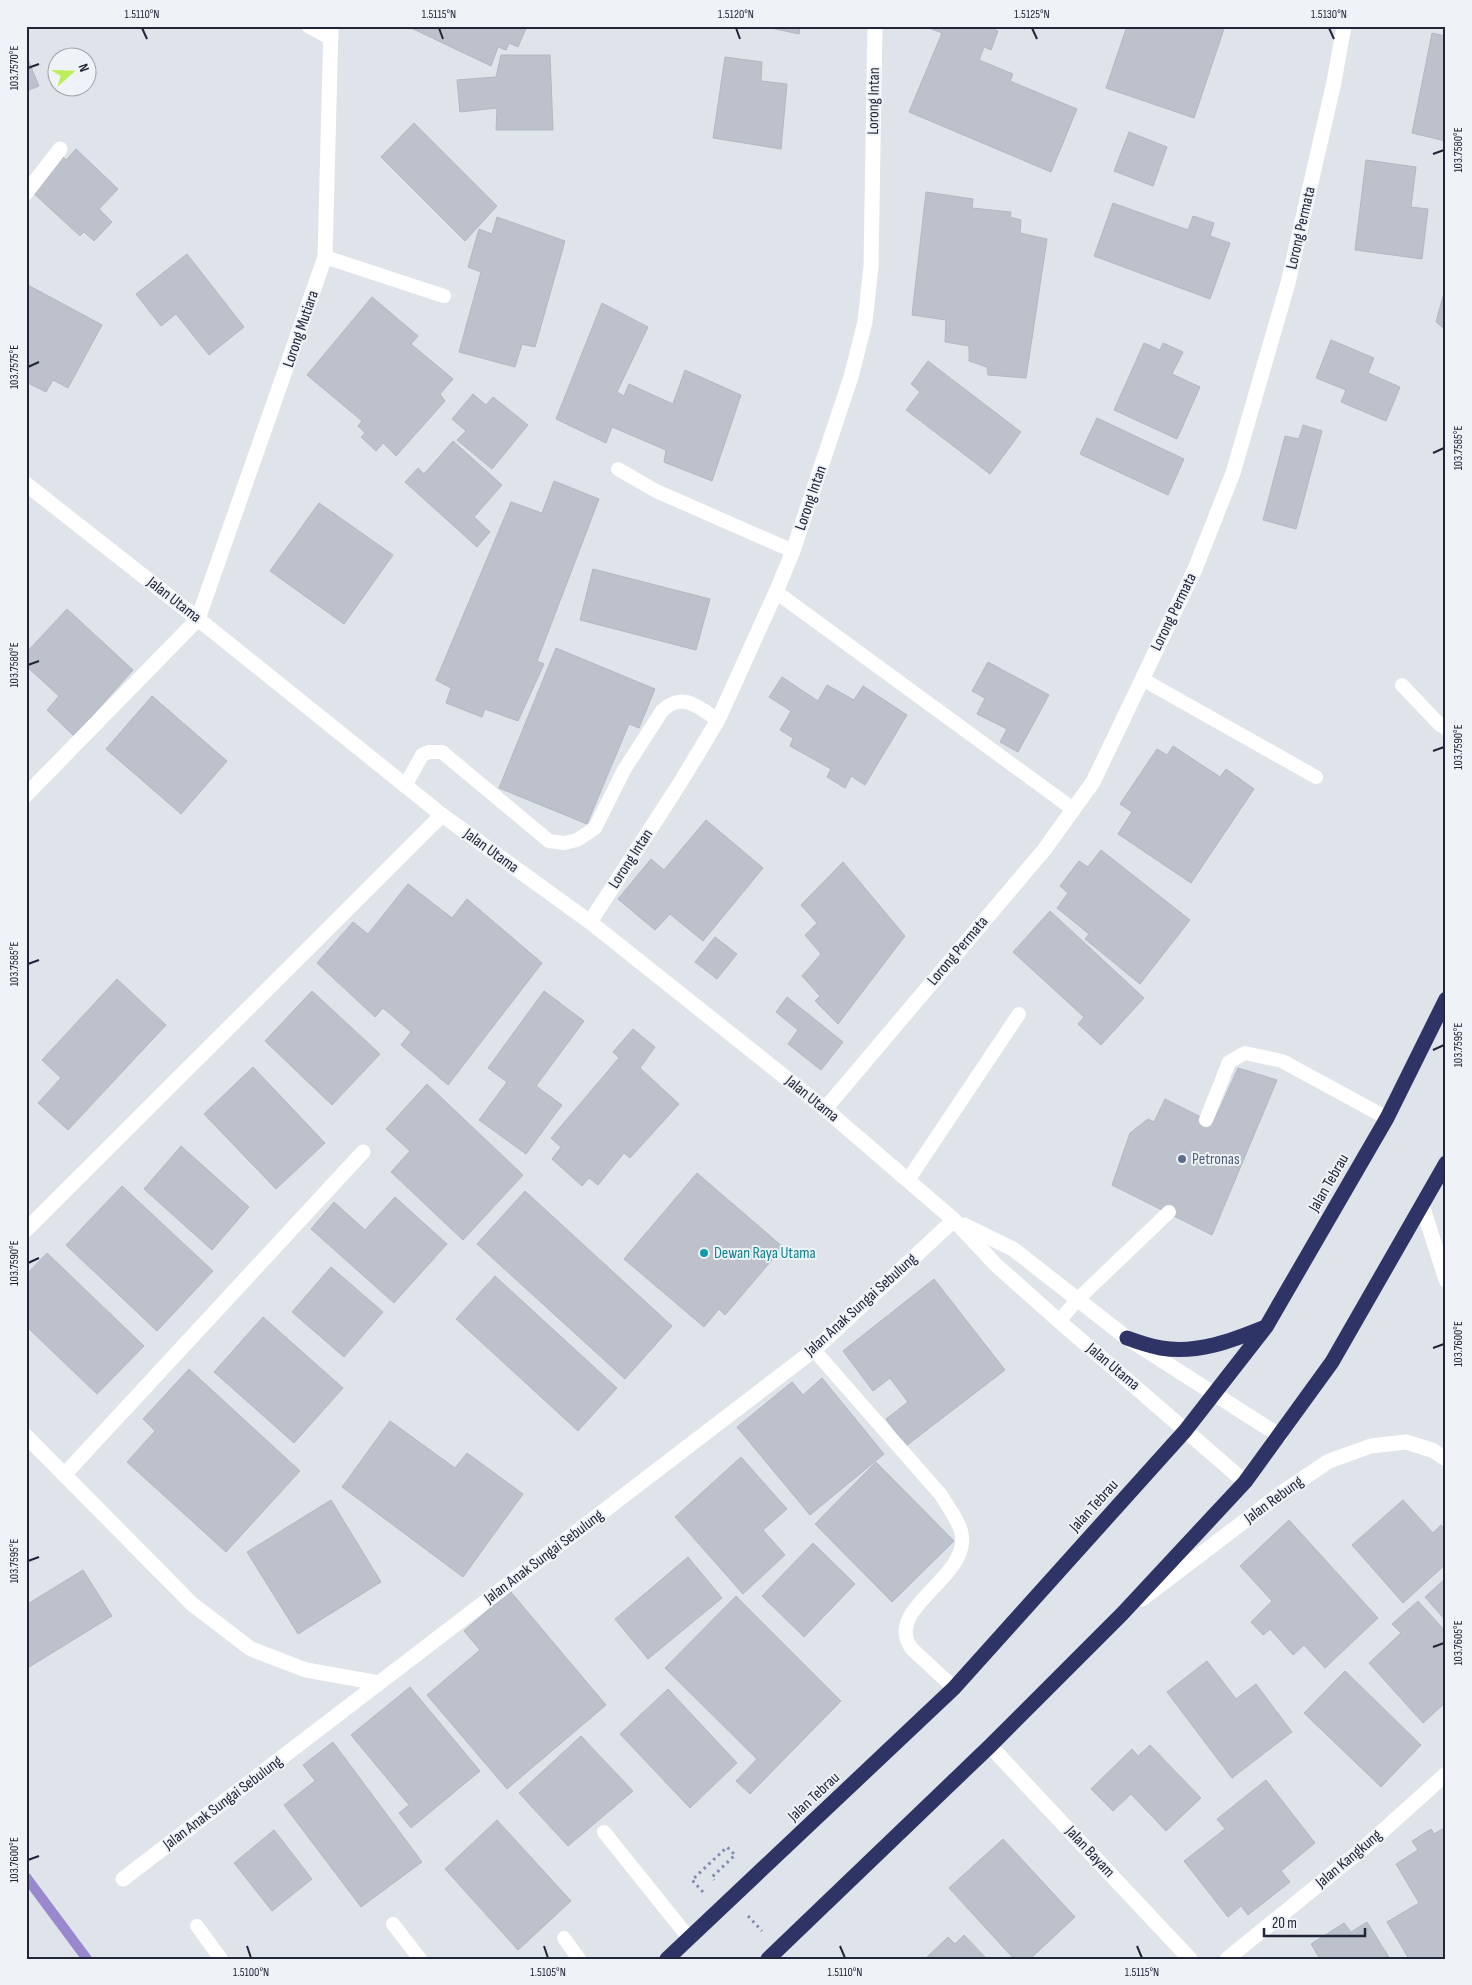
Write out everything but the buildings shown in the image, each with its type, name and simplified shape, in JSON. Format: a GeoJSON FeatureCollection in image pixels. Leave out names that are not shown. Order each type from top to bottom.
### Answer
{"type":"FeatureCollection","features":[{"type":"Feature","properties":{"kind":"highway","name":"Jalan Tebrau"},"geometry":{"type":"LineString","coordinates":[[667,1959],[954,1688],[1185,1431],[1266,1327],[1387,1118],[1446,999]]}},
{"type":"Feature","properties":{"kind":"highway"},"geometry":{"type":"LineString","coordinates":[[768,1959],[990,1746],[1122,1614],[1245,1482],[1332,1362],[1446,1163]]}},
{"type":"Feature","properties":{"kind":"highway"},"geometry":{"type":"LineString","coordinates":[[1127,1338],[1162,1348],[1196,1349],[1228,1342],[1266,1327]]}},
{"type":"Feature","properties":{"kind":"street"},"geometry":{"type":"LineString","coordinates":[[310,26],[331,32]]}},
{"type":"Feature","properties":{"kind":"street","name":"Lorong Intan"},"geometry":{"type":"LineString","coordinates":[[590,922],[680,783],[718,720],[793,551],[851,377],[865,322],[871,266],[875,26]]}},
{"type":"Feature","properties":{"kind":"street","name":"Lorong Permata"},"geometry":{"type":"LineString","coordinates":[[825,1109],[1044,850],[1093,782],[1195,569],[1233,473],[1288,283],[1334,82],[1344,26]]}},
{"type":"Feature","properties":{"kind":"street","name":"Lorong Mutiara"},"geometry":{"type":"LineString","coordinates":[[198,619],[325,256],[331,32]]}},
{"type":"Feature","properties":{"kind":"street"},"geometry":{"type":"LineString","coordinates":[[26,193],[60,149]]}},
{"type":"Feature","properties":{"kind":"street","name":"Jalan Utama"},"geometry":{"type":"LineString","coordinates":[[26,484],[442,815],[590,922],[825,1109],[954,1220],[996,1265],[1059,1321],[1245,1482]]}},
{"type":"Feature","properties":{"kind":"street"},"geometry":{"type":"LineString","coordinates":[[26,795],[198,619]]}},
{"type":"Feature","properties":{"kind":"street"},"geometry":{"type":"LineString","coordinates":[[26,1230],[442,815]]}},
{"type":"Feature","properties":{"kind":"street"},"geometry":{"type":"LineString","coordinates":[[64,1475],[363,1152]]}},
{"type":"Feature","properties":{"kind":"street"},"geometry":{"type":"LineString","coordinates":[[1422,1205],[1446,1280]]}},
{"type":"Feature","properties":{"kind":"street","name":"Jalan Utama"},"geometry":{"type":"LineString","coordinates":[[954,1220],[1012,1249],[1127,1338],[1280,1436]]}},
{"type":"Feature","properties":{"kind":"street","name":"Jalan Anak Sungai Sebulung"},"geometry":{"type":"LineString","coordinates":[[123,1879],[814,1350],[954,1220]]}},
{"type":"Feature","properties":{"kind":"street"},"geometry":{"type":"LineString","coordinates":[[26,1436],[192,1604],[251,1649],[306,1670],[379,1683]]}},
{"type":"Feature","properties":{"kind":"street","name":"Jalan Rebung"},"geometry":{"type":"LineString","coordinates":[[1122,1614],[1280,1494],[1329,1462],[1371,1446],[1406,1442],[1432,1450],[1446,1459]]}},
{"type":"Feature","properties":{"kind":"street","name":"Jalan Bayam"},"geometry":{"type":"LineString","coordinates":[[990,1746],[1190,1959]]}},
{"type":"Feature","properties":{"kind":"street","name":"Jalan Kangkung"},"geometry":{"type":"LineString","coordinates":[[1227,1959],[1366,1846],[1446,1774]]}},
{"type":"Feature","properties":{"kind":"lane"},"geometry":{"type":"LineString","coordinates":[[325,256],[444,296]]}},
{"type":"Feature","properties":{"kind":"lane"},"geometry":{"type":"LineString","coordinates":[[618,470],[656,491],[793,551]]}},
{"type":"Feature","properties":{"kind":"lane"},"geometry":{"type":"LineString","coordinates":[[776,592],[1073,809]]}},
{"type":"Feature","properties":{"kind":"lane"},"geometry":{"type":"LineString","coordinates":[[1142,679],[1316,778]]}},
{"type":"Feature","properties":{"kind":"lane"},"geometry":{"type":"LineString","coordinates":[[1402,685],[1440,725],[1446,728]]}},
{"type":"Feature","properties":{"kind":"lane"},"geometry":{"type":"LineString","coordinates":[[406,786],[422,756],[429,752],[442,752],[549,841],[564,843],[577,840],[595,828],[624,770],[662,711],[668,705],[687,701],[718,720]]}},
{"type":"Feature","properties":{"kind":"lane"},"geometry":{"type":"LineString","coordinates":[[908,1180],[1019,1014]]}},
{"type":"Feature","properties":{"kind":"lane"},"geometry":{"type":"LineString","coordinates":[[1206,1120],[1229,1062],[1245,1053],[1282,1061],[1387,1118]]}},
{"type":"Feature","properties":{"kind":"lane"},"geometry":{"type":"LineString","coordinates":[[1059,1321],[1078,1300],[1170,1212]]}},
{"type":"Feature","properties":{"kind":"lane"},"geometry":{"type":"LineString","coordinates":[[814,1350],[941,1495],[954,1516],[962,1536],[959,1555],[949,1571],[911,1614],[904,1632],[912,1650],[954,1688]]}},
{"type":"Feature","properties":{"kind":"lane"},"geometry":{"type":"LineString","coordinates":[[604,1832],[689,1938]]}},
{"type":"Feature","properties":{"kind":"lane"},"geometry":{"type":"LineString","coordinates":[[393,1924],[420,1959]]}},
{"type":"Feature","properties":{"kind":"lane"},"geometry":{"type":"LineString","coordinates":[[197,1926],[221,1959]]}},
{"type":"Feature","properties":{"kind":"lane"},"geometry":{"type":"LineString","coordinates":[[564,1938],[579,1959]]}},
{"type":"Feature","properties":{"kind":"path"},"geometry":{"type":"LineString","coordinates":[[712,1877],[734,1855],[727,1847],[692,1880],[720,1910]]}},
{"type":"Feature","properties":{"kind":"waterway"},"geometry":{"type":"LineString","coordinates":[[26,1877],[87,1959]]}},
{"type":"Feature","properties":{"kind":"place","name":"Petronas"},"geometry":{"type":"Point","coordinates":[1182,1159]}},
{"type":"Feature","properties":{"kind":"place","name":"Dewan Raya Utama"},"geometry":{"type":"Point","coordinates":[704,1253]}}]}
